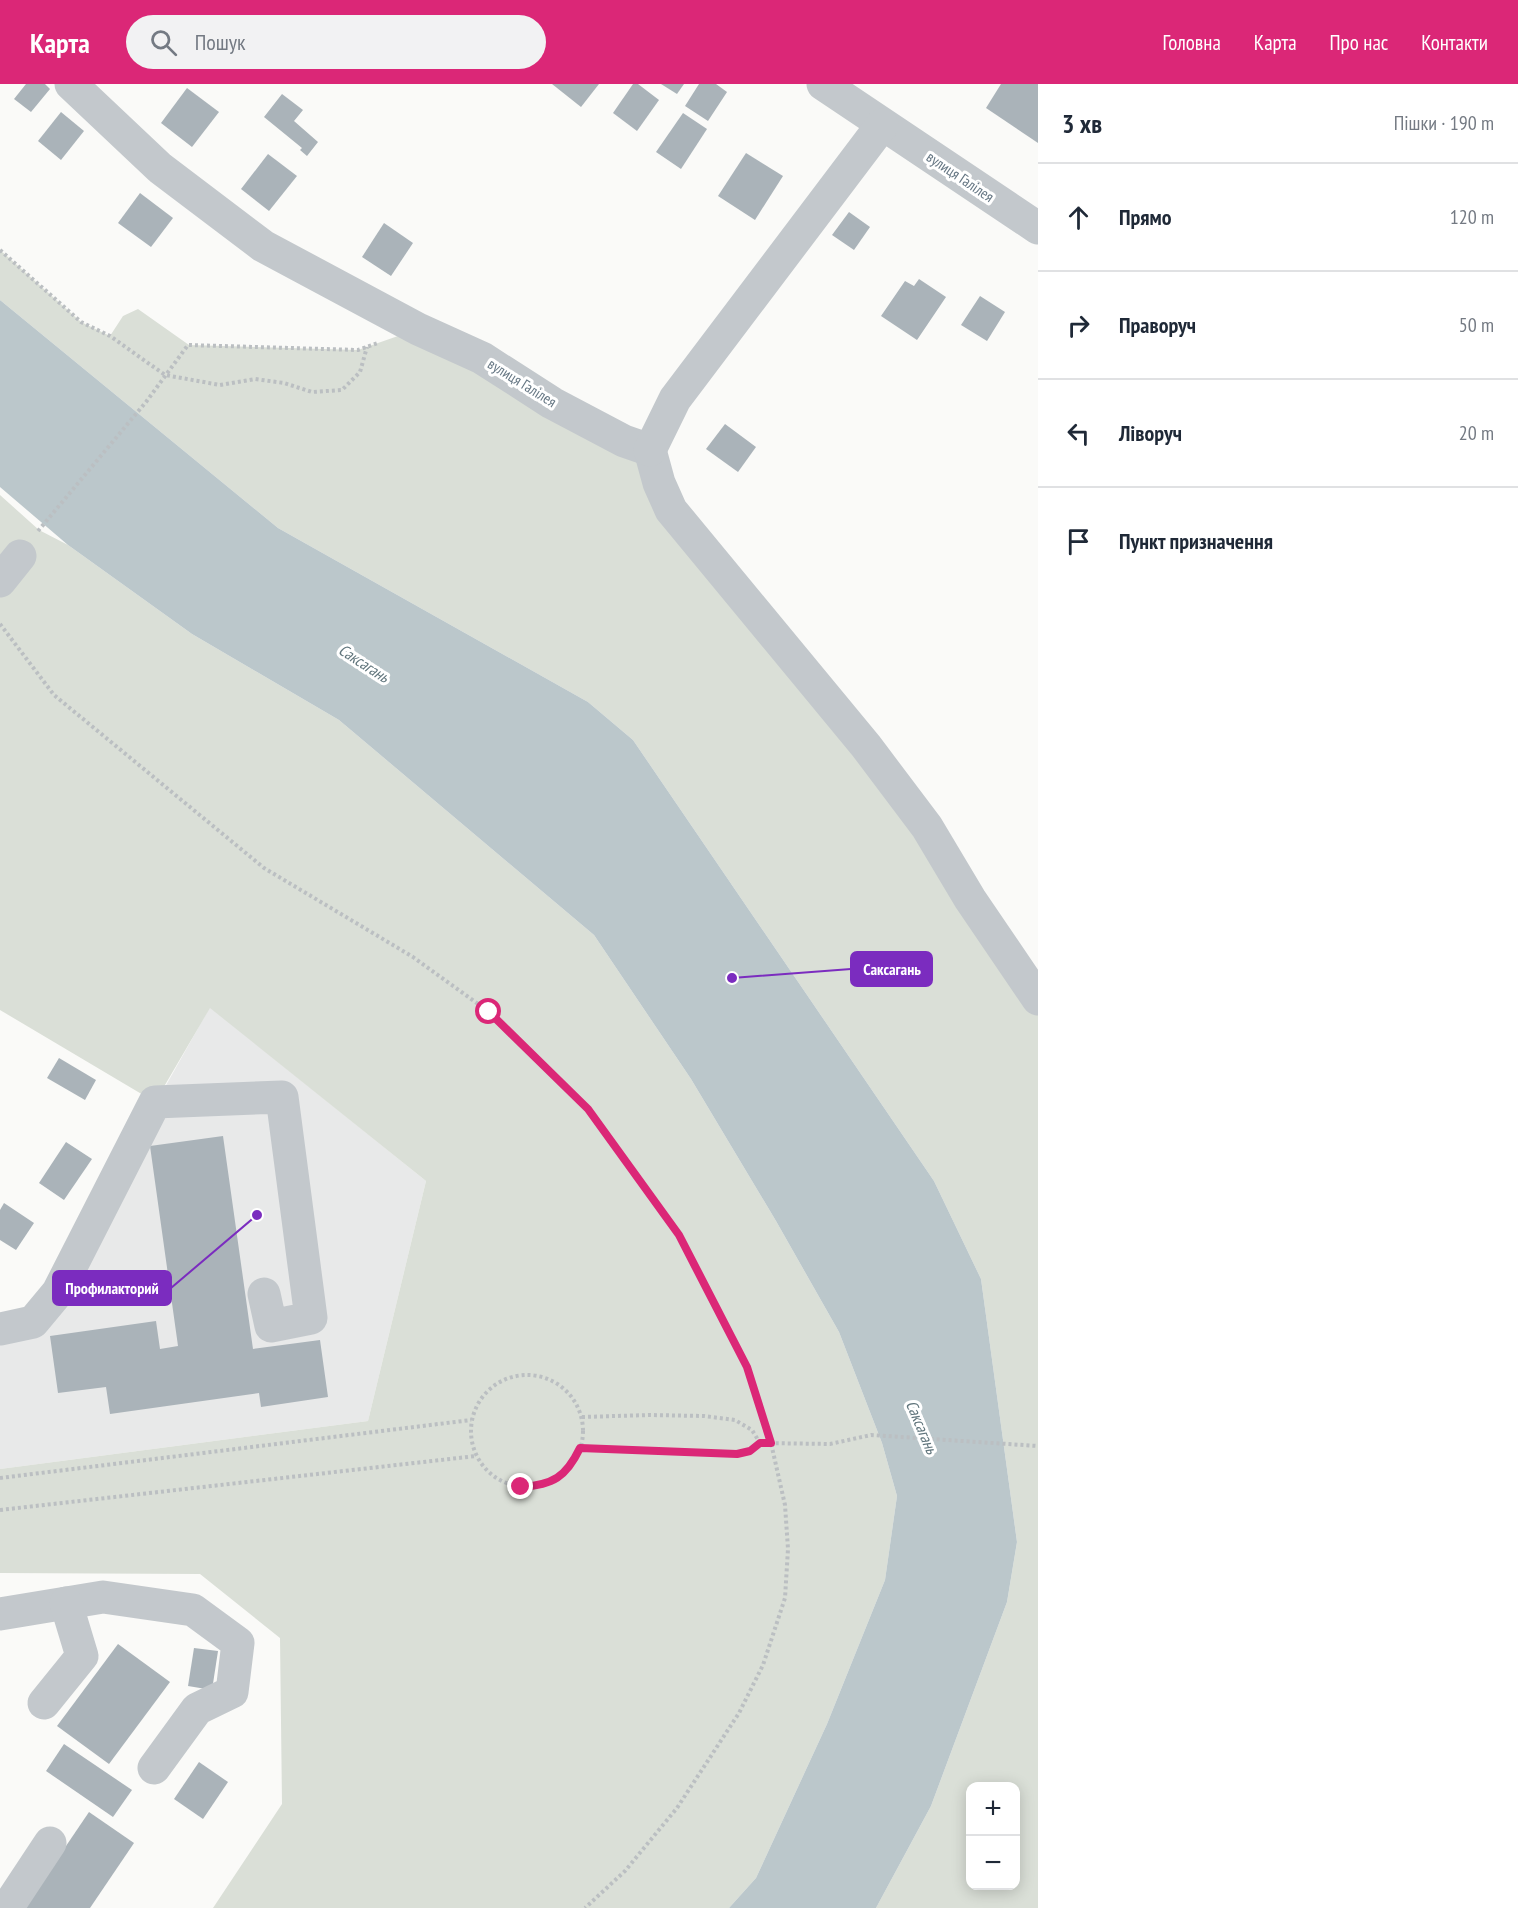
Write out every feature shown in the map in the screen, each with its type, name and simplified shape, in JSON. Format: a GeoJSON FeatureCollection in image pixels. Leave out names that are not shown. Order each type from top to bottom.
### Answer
{"type":"FeatureCollection","features":[{"type":"Feature","properties":{"kind":"street","name":"вулиця Галілея"},"geometry":{"type":"LineString","coordinates":[[71,84],[160,168],[263,246],[418,329],[482,358],[552,403],[624,441],[650,450]]}},
{"type":"Feature","properties":{"kind":"street","name":"вулиця Галілея"},"geometry":{"type":"LineString","coordinates":[[823,84],[1038,228]]}},
{"type":"Feature","properties":{"kind":"street"},"geometry":{"type":"LineString","coordinates":[[882,125],[675,399],[650,450],[659,483],[671,510],[866,746],[927,827],[970,899],[1038,999]]}},
{"type":"Feature","properties":{"kind":"street"},"geometry":{"type":"LineString","coordinates":[[0,1329],[33,1322],[58,1292],[155,1102],[282,1097],[311,1318],[272,1326],[264,1294]]}},
{"type":"Feature","properties":{"kind":"street"},"geometry":{"type":"LineString","coordinates":[[0,1614],[103,1597],[194,1610],[238,1643],[232,1692],[197,1709],[153,1768]]}},
{"type":"Feature","properties":{"kind":"street"},"geometry":{"type":"LineString","coordinates":[[44,1703],[82,1656],[66,1603]]}},
{"type":"Feature","properties":{"kind":"street"},"geometry":{"type":"LineString","coordinates":[[7,1908],[50,1843]]}},
{"type":"Feature","properties":{"kind":"path"},"geometry":{"type":"LineString","coordinates":[[0,250],[81,322],[110,336],[165,375],[220,385],[255,379],[284,383],[312,392],[342,390],[360,372],[367,347]]}},
{"type":"Feature","properties":{"kind":"path"},"geometry":{"type":"LineString","coordinates":[[10,568],[146,402],[189,345],[358,350]]}},
{"type":"Feature","properties":{"kind":"path"},"geometry":{"type":"LineString","coordinates":[[0,624],[54,695],[264,867],[413,957],[489,1012],[588,1109],[679,1235],[747,1367],[771,1443],[785,1505],[788,1549],[784,1598],[764,1665],[739,1713],[678,1808],[625,1871],[585,1908]]}},
{"type":"Feature","properties":{"kind":"path"},"geometry":{"type":"LineString","coordinates":[[536,1375],[556,1383],[572,1398],[582,1417],[583,1433],[580,1448],[572,1465],[558,1479],[540,1486],[521,1487],[503,1482],[487,1471],[471,1445],[471,1420],[479,1400],[494,1385],[514,1376],[536,1375]]}},
{"type":"Feature","properties":{"kind":"path"},"geometry":{"type":"LineString","coordinates":[[582,1417],[704,1416],[735,1420],[752,1430],[760,1443]]}},
{"type":"Feature","properties":{"kind":"path"},"geometry":{"type":"LineString","coordinates":[[0,1478],[471,1420]]}},
{"type":"Feature","properties":{"kind":"path"},"geometry":{"type":"LineString","coordinates":[[580,1448],[737,1454],[750,1451],[760,1443],[830,1444],[871,1435],[1038,1446]]}},
{"type":"Feature","properties":{"kind":"path"},"geometry":{"type":"LineString","coordinates":[[0,1510],[476,1456]]}},
{"type":"Feature","properties":{"kind":"shaded area"},"geometry":{"type":"Polygon","coordinates":[[[0,250],[81,322],[110,336],[123,316],[138,309],[189,345],[358,350],[418,329],[624,441],[659,483],[1038,999],[1038,1908],[876,1908],[931,1806],[1007,1602],[1017,1542],[981,1279],[934,1181],[633,740],[588,702],[278,528],[0,300],[0,250]]]}},
{"type":"Feature","properties":{"kind":"shaded area"},"geometry":{"type":"Polygon","coordinates":[[[0,495],[39,530],[68,545],[192,634],[339,720],[594,935],[691,1079],[839,1332],[882,1443],[897,1496],[885,1580],[827,1724],[756,1878],[729,1908],[213,1908],[282,1804],[280,1638],[200,1574],[0,1573],[0,1469],[368,1421],[426,1181],[210,1008],[155,1102],[0,1010],[0,495]]]}},
{"type":"Feature","properties":{"kind":"shaded area"},"geometry":{"type":"Polygon","coordinates":[[[210,1007],[426,1181],[368,1421],[0,1469],[0,1329],[33,1322],[210,1007]]]}},
{"type":"Feature","properties":{"kind":"water"},"geometry":{"type":"Polygon","coordinates":[[[0,300],[278,528],[588,702],[633,740],[934,1181],[981,1279],[1017,1542],[1007,1602],[931,1806],[876,1908],[729,1908],[756,1878],[827,1724],[885,1580],[897,1496],[882,1443],[839,1332],[691,1079],[594,935],[339,720],[192,634],[68,545],[0,487],[0,300]]]}},
{"type":"Feature","properties":{"kind":"building"},"geometry":{"type":"Polygon","coordinates":[[[26,84],[45,84],[50,89],[31,112],[14,99],[26,84]]]}},
{"type":"Feature","properties":{"kind":"building"},"geometry":{"type":"Polygon","coordinates":[[[552,84],[599,84],[581,107],[552,84]]]}},
{"type":"Feature","properties":{"kind":"building"},"geometry":{"type":"Polygon","coordinates":[[[633,84],[638,84],[659,100],[637,131],[613,113],[633,84]]]}},
{"type":"Feature","properties":{"kind":"building"},"geometry":{"type":"Polygon","coordinates":[[[661,84],[684,84],[677,94],[661,84]]]}},
{"type":"Feature","properties":{"kind":"building"},"geometry":{"type":"Polygon","coordinates":[[[699,84],[716,84],[727,92],[708,121],[685,106],[699,84]]]}},
{"type":"Feature","properties":{"kind":"building"},"geometry":{"type":"Polygon","coordinates":[[[1001,84],[1038,84],[1038,143],[986,108],[1001,84]]]}},
{"type":"Feature","properties":{"kind":"building"},"geometry":{"type":"Polygon","coordinates":[[[187,88],[219,112],[192,147],[161,123],[187,88]]]}},
{"type":"Feature","properties":{"kind":"building"},"geometry":{"type":"Polygon","coordinates":[[[282,94],[303,110],[294,121],[318,142],[307,156],[300,150],[302,148],[264,117],[282,94]]]}},
{"type":"Feature","properties":{"kind":"building"},"geometry":{"type":"Polygon","coordinates":[[[61,112],[84,131],[61,160],[38,141],[61,112]]]}},
{"type":"Feature","properties":{"kind":"building"},"geometry":{"type":"Polygon","coordinates":[[[683,113],[707,129],[681,169],[656,152],[683,113]]]}},
{"type":"Feature","properties":{"kind":"building"},"geometry":{"type":"Polygon","coordinates":[[[746,153],[783,176],[755,220],[718,196],[746,153]]]}},
{"type":"Feature","properties":{"kind":"building"},"geometry":{"type":"Polygon","coordinates":[[[268,154],[297,176],[269,211],[241,189],[268,154]]]}},
{"type":"Feature","properties":{"kind":"building"},"geometry":{"type":"Polygon","coordinates":[[[140,193],[173,218],[151,247],[118,223],[140,193]]]}},
{"type":"Feature","properties":{"kind":"building"},"geometry":{"type":"Polygon","coordinates":[[[849,212],[870,227],[854,250],[832,235],[849,212]]]}},
{"type":"Feature","properties":{"kind":"building"},"geometry":{"type":"Polygon","coordinates":[[[384,223],[413,243],[391,276],[362,257],[384,223]]]}},
{"type":"Feature","properties":{"kind":"building"},"geometry":{"type":"Polygon","coordinates":[[[919,279],[946,297],[917,340],[881,316],[905,281],[914,286],[919,279]]]}},
{"type":"Feature","properties":{"kind":"building"},"geometry":{"type":"Polygon","coordinates":[[[980,296],[1005,312],[987,341],[961,325],[980,296]]]}},
{"type":"Feature","properties":{"kind":"building"},"geometry":{"type":"Polygon","coordinates":[[[725,424],[756,447],[738,472],[706,449],[725,424]]]}},
{"type":"Feature","properties":{"kind":"building"},"geometry":{"type":"Polygon","coordinates":[[[59,1058],[96,1080],[85,1100],[47,1078],[59,1058]]]}},
{"type":"Feature","properties":{"kind":"building"},"geometry":{"type":"Polygon","coordinates":[[[223,1136],[253,1349],[320,1340],[328,1397],[261,1407],[259,1393],[110,1414],[106,1387],[58,1393],[50,1336],[156,1321],[160,1349],[178,1346],[150,1146],[223,1136]]]}},
{"type":"Feature","properties":{"kind":"building"},"geometry":{"type":"Polygon","coordinates":[[[66,1142],[92,1159],[64,1200],[39,1183],[66,1142]]]}},
{"type":"Feature","properties":{"kind":"building"},"geometry":{"type":"Polygon","coordinates":[[[4,1203],[34,1223],[16,1250],[0,1240],[0,1210],[4,1203]]]}},
{"type":"Feature","properties":{"kind":"building"},"geometry":{"type":"Polygon","coordinates":[[[118,1644],[170,1682],[109,1764],[57,1726],[118,1644]]]}},
{"type":"Feature","properties":{"kind":"building"},"geometry":{"type":"Polygon","coordinates":[[[194,1648],[218,1651],[212,1690],[188,1686],[194,1648]]]}},
{"type":"Feature","properties":{"kind":"building"},"geometry":{"type":"Polygon","coordinates":[[[64,1744],[132,1790],[113,1817],[46,1771],[64,1744]]]}},
{"type":"Feature","properties":{"kind":"building"},"geometry":{"type":"Polygon","coordinates":[[[199,1762],[228,1782],[203,1819],[174,1799],[199,1762]]]}},
{"type":"Feature","properties":{"kind":"building"},"geometry":{"type":"Polygon","coordinates":[[[89,1812],[134,1843],[90,1908],[24,1908],[89,1812]]]}},
{"type":"Feature","properties":{"kind":"place","name":"Саксагань"},"geometry":{"type":"Point","coordinates":[732,978]}},
{"type":"Feature","properties":{"kind":"place","name":"Профилакторий"},"geometry":{"type":"Point","coordinates":[257,1215]}},
{"type":"Feature","properties":{"kind":"route"},"geometry":{"type":"LineString","coordinates":[[489,1012],[588,1109],[679,1235],[747,1367],[771,1443],[760,1443],[750,1451],[737,1454],[580,1448],[572,1465],[558,1479],[540,1486],[521,1487]]}}]}
